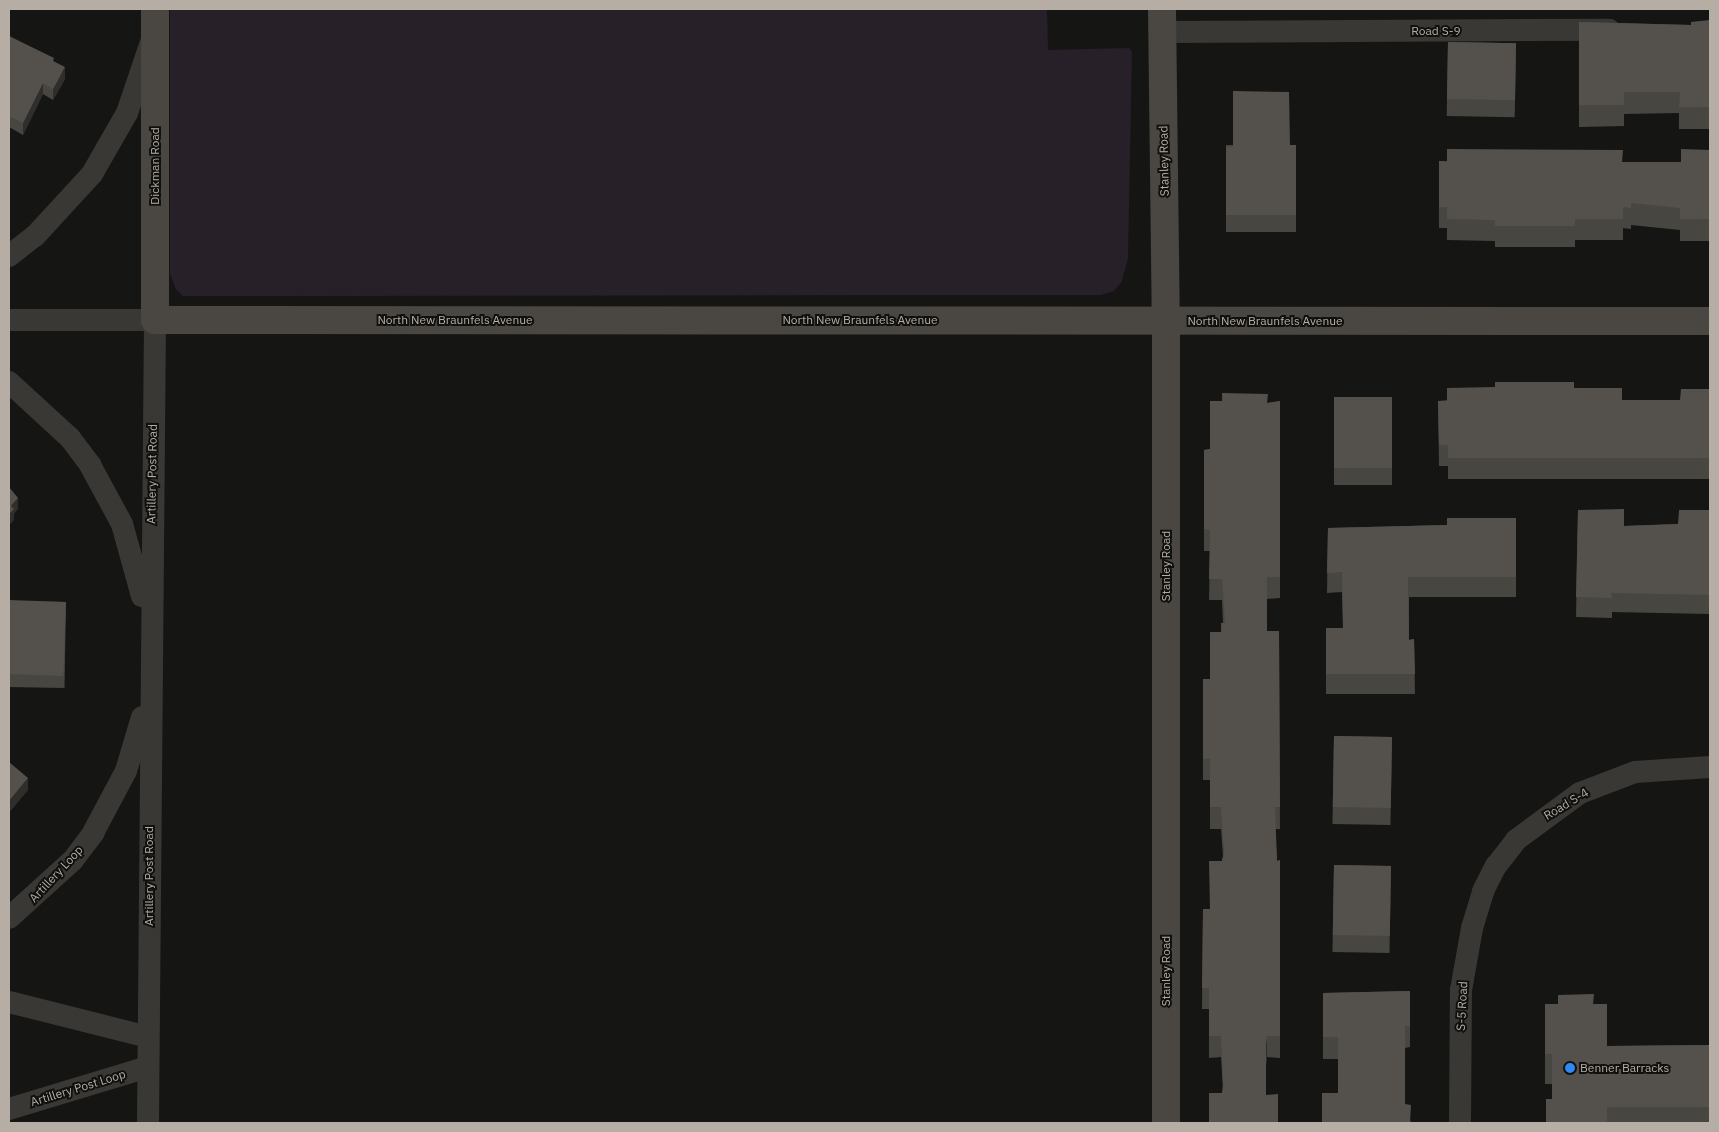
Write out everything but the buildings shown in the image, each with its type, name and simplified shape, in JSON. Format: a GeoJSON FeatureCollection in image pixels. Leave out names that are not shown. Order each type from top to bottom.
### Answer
{"type":"FeatureCollection","features":[{"type":"Feature","properties":{"kind":"street","name":"Dickman Road"},"geometry":{"type":"LineString","coordinates":[[9,256],[35,236],[70,202],[112,144],[140,80],[154,10]]}},
{"type":"Feature","properties":{"kind":"street","name":"Dickman Road"},"geometry":{"type":"LineString","coordinates":[[154,10],[154,320]]}},
{"type":"Feature","properties":{"kind":"street","name":"Road S-9"},"geometry":{"type":"LineString","coordinates":[[1162,20],[1631,30]]}},
{"type":"Feature","properties":{"kind":"street","name":"Stanley Road"},"geometry":{"type":"LineString","coordinates":[[1162,20],[1166,320],[1166,1123]]}},
{"type":"Feature","properties":{"kind":"street","name":"North New Braunfels Avenue"},"geometry":{"type":"LineString","coordinates":[[9,320],[1710,322]]}},
{"type":"Feature","properties":{"kind":"street","name":"Artillery Post Road"},"geometry":{"type":"LineString","coordinates":[[148,1123],[150,628],[154,320]]}},
{"type":"Feature","properties":{"kind":"street","name":"Artillery Post Road"},"geometry":{"type":"LineString","coordinates":[[9,382],[70,438],[107,494],[134,561],[150,628]]}},
{"type":"Feature","properties":{"kind":"street","name":"Artillery Loop"},"geometry":{"type":"LineString","coordinates":[[9,918],[72,860],[102,818],[126,771],[150,685]]}},
{"type":"Feature","properties":{"kind":"street","name":"Road S-4"},"geometry":{"type":"LineString","coordinates":[[1483,891],[1516,840],[1580,793],[1634,772],[1710,768]]}},
{"type":"Feature","properties":{"kind":"street","name":"S-5 Road"},"geometry":{"type":"LineString","coordinates":[[1460,1123],[1461,990],[1472,928],[1483,891]]}},
{"type":"Feature","properties":{"kind":"street"},"geometry":{"type":"LineString","coordinates":[[9,1002],[148,1037]]}},
{"type":"Feature","properties":{"kind":"street","name":"Artillery Post Loop"},"geometry":{"type":"LineString","coordinates":[[9,1109],[148,1067]]}},
{"type":"Feature","properties":{"kind":"shaded area"},"geometry":{"type":"Polygon","coordinates":[[[170,9],[1047,9],[1048,50],[1129,48],[1132,52],[1128,258],[1122,281],[1114,291],[1100,295],[183,296],[176,289],[170,274],[170,9]]]}},
{"type":"Feature","properties":{"kind":"place","name":"Benner Barracks"},"geometry":{"type":"Point","coordinates":[1570,1068]}}]}
